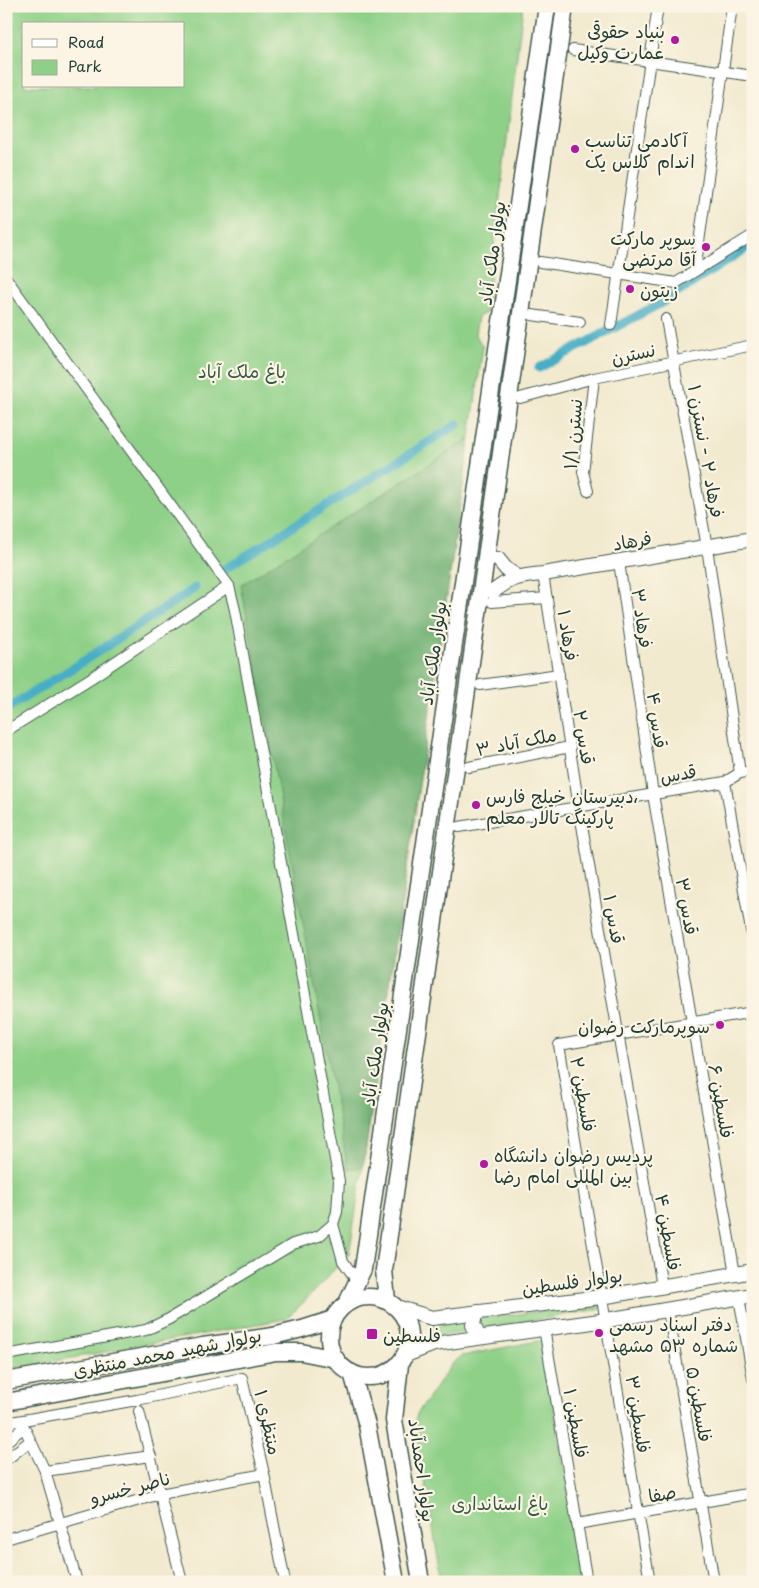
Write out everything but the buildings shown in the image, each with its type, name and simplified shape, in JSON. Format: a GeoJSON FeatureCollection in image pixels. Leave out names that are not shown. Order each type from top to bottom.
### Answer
{"type":"FeatureCollection","features":[{"type":"Feature","properties":{"kind":"main road","name":"بولوار ملک آباد"},"geometry":{"type":"LineString","coordinates":[[347,1303],[360,1275],[547,6]]}},
{"type":"Feature","properties":{"kind":"main road"},"geometry":{"type":"LineString","coordinates":[[392,1304],[384,1270],[565,6]]}},
{"type":"Feature","properties":{"kind":"main road","name":"فرهاد"},"geometry":{"type":"LineString","coordinates":[[518,577],[753,539]]}},
{"type":"Feature","properties":{"kind":"main road"},"geometry":{"type":"LineString","coordinates":[[498,559],[506,569],[518,577]]}},
{"type":"Feature","properties":{"kind":"main road"},"geometry":{"type":"LineString","coordinates":[[493,597],[504,583],[518,577]]}},
{"type":"Feature","properties":{"kind":"main road"},"geometry":{"type":"LineString","coordinates":[[360,1275],[375,1277],[384,1270]]}},
{"type":"Feature","properties":{"kind":"main road","name":"بولوار فلسطین"},"geometry":{"type":"LineString","coordinates":[[392,1304],[432,1318],[602,1297],[753,1271]]}},
{"type":"Feature","properties":{"kind":"main road"},"geometry":{"type":"LineString","coordinates":[[403,1359],[410,1334],[408,1324],[403,1315],[392,1304],[377,1297],[356,1298],[339,1310],[333,1319],[329,1339],[331,1350],[336,1359],[352,1373],[372,1377],[387,1373],[403,1359],[434,1344],[607,1320],[746,1296]]}},
{"type":"Feature","properties":{"kind":"main road"},"geometry":{"type":"LineString","coordinates":[[479,1312],[473,1320],[473,1326],[482,1337]]}},
{"type":"Feature","properties":{"kind":"main road","name":"بولوار شهید محمد منتظری"},"geometry":{"type":"LineString","coordinates":[[6,1382],[203,1346],[273,1336],[302,1330],[333,1319]]}},
{"type":"Feature","properties":{"kind":"main road"},"geometry":{"type":"LineString","coordinates":[[203,1346],[206,1366]]}},
{"type":"Feature","properties":{"kind":"main road","name":"بولوار شهید محمد منتظری"},"geometry":{"type":"LineString","coordinates":[[6,1402],[276,1352],[301,1352],[336,1359]]}},
{"type":"Feature","properties":{"kind":"main road","name":"بولوار احمدآباد"},"geometry":{"type":"LineString","coordinates":[[403,1359],[394,1420],[421,1582]]}},
{"type":"Feature","properties":{"kind":"main road"},"geometry":{"type":"LineString","coordinates":[[352,1373],[367,1425],[390,1541],[396,1582]]}},
{"type":"Feature","properties":{"kind":"main road"},"geometry":{"type":"LineString","coordinates":[[390,1541],[400,1533],[413,1537]]}},
{"type":"Feature","properties":{"kind":"street"},"geometry":{"type":"LineString","coordinates":[[611,325],[658,6]]}},
{"type":"Feature","properties":{"kind":"street"},"geometry":{"type":"LineString","coordinates":[[696,270],[732,6]]}},
{"type":"Feature","properties":{"kind":"street"},"geometry":{"type":"LineString","coordinates":[[572,50],[753,76]]}},
{"type":"Feature","properties":{"kind":"street"},"geometry":{"type":"LineString","coordinates":[[540,262],[676,283],[753,234]]}},
{"type":"Feature","properties":{"kind":"street"},"geometry":{"type":"LineString","coordinates":[[6,278],[229,586],[235,610],[339,1181],[337,1212],[333,1224],[319,1236],[293,1244],[169,1319],[146,1330],[6,1355]]}},
{"type":"Feature","properties":{"kind":"street"},"geometry":{"type":"LineString","coordinates":[[532,314],[580,322]]}},
{"type":"Feature","properties":{"kind":"street","name":"فرهاد ۲ - نسترن ۱"},"geometry":{"type":"LineString","coordinates":[[666,319],[707,547],[740,773]]}},
{"type":"Feature","properties":{"kind":"street","name":"نسترن"},"geometry":{"type":"LineString","coordinates":[[520,398],[594,378],[753,345]]}},
{"type":"Feature","properties":{"kind":"street","name":"نسترن ۱/۱"},"geometry":{"type":"LineString","coordinates":[[588,491],[584,472],[594,378]]}},
{"type":"Feature","properties":{"kind":"street","name":"فرهاد ۳"},"geometry":{"type":"LineString","coordinates":[[618,562],[636,680]]}},
{"type":"Feature","properties":{"kind":"street","name":"فرهاد ۱"},"geometry":{"type":"LineString","coordinates":[[543,574],[563,700]]}},
{"type":"Feature","properties":{"kind":"street"},"geometry":{"type":"LineString","coordinates":[[6,731],[91,678],[229,586]]}},
{"type":"Feature","properties":{"kind":"street"},"geometry":{"type":"LineString","coordinates":[[493,597],[547,598]]}},
{"type":"Feature","properties":{"kind":"street"},"geometry":{"type":"LineString","coordinates":[[480,685],[559,674]]}},
{"type":"Feature","properties":{"kind":"street","name":"قدس ۴"},"geometry":{"type":"LineString","coordinates":[[636,680],[653,794]]}},
{"type":"Feature","properties":{"kind":"street","name":"قدس ۲"},"geometry":{"type":"LineString","coordinates":[[563,700],[579,808]]}},
{"type":"Feature","properties":{"kind":"street","name":"ملک آباد ۳"},"geometry":{"type":"LineString","coordinates":[[469,767],[570,747]]}},
{"type":"Feature","properties":{"kind":"street","name":"قدس"},"geometry":{"type":"LineString","coordinates":[[459,827],[726,782],[740,773],[753,771]]}},
{"type":"Feature","properties":{"kind":"street"},"geometry":{"type":"LineString","coordinates":[[726,782],[753,942]]}},
{"type":"Feature","properties":{"kind":"street","name":"قدس ۳"},"geometry":{"type":"LineString","coordinates":[[653,794],[692,1022]]}},
{"type":"Feature","properties":{"kind":"street","name":"قدس ۱"},"geometry":{"type":"LineString","coordinates":[[579,808],[618,1035]]}},
{"type":"Feature","properties":{"kind":"street"},"geometry":{"type":"LineString","coordinates":[[618,1035],[753,1012]]}},
{"type":"Feature","properties":{"kind":"street","name":"فلسطین ۶"},"geometry":{"type":"LineString","coordinates":[[692,1022],[735,1274]]}},
{"type":"Feature","properties":{"kind":"street","name":"فلسطین ۲"},"geometry":{"type":"LineString","coordinates":[[607,1320],[559,1045],[618,1035]]}},
{"type":"Feature","properties":{"kind":"street","name":"فلسطین ۴"},"geometry":{"type":"LineString","coordinates":[[618,1035],[662,1286]]}},
{"type":"Feature","properties":{"kind":"street"},"geometry":{"type":"LineString","coordinates":[[333,1224],[343,1261],[360,1275]]}},
{"type":"Feature","properties":{"kind":"street"},"geometry":{"type":"LineString","coordinates":[[746,1296],[753,1379]]}},
{"type":"Feature","properties":{"kind":"street","name":"فلسطین ۵"},"geometry":{"type":"LineString","coordinates":[[668,1310],[714,1582]]}},
{"type":"Feature","properties":{"kind":"street","name":"فلسطین ۳"},"geometry":{"type":"LineString","coordinates":[[607,1320],[650,1582]]}},
{"type":"Feature","properties":{"kind":"street","name":"فلسطین ۱"},"geometry":{"type":"LineString","coordinates":[[544,1328],[588,1582]]}},
{"type":"Feature","properties":{"kind":"street","name":"منتظری ۱"},"geometry":{"type":"LineString","coordinates":[[6,1423],[137,1400],[242,1378],[264,1474],[285,1582]]}},
{"type":"Feature","properties":{"kind":"street"},"geometry":{"type":"LineString","coordinates":[[139,1410],[182,1582]]}},
{"type":"Feature","properties":{"kind":"street"},"geometry":{"type":"LineString","coordinates":[[6,1442],[24,1427],[45,1471],[77,1582]]}},
{"type":"Feature","properties":{"kind":"street"},"geometry":{"type":"LineString","coordinates":[[6,1460],[30,1441]]}},
{"type":"Feature","properties":{"kind":"street"},"geometry":{"type":"LineString","coordinates":[[45,1471],[150,1456]]}},
{"type":"Feature","properties":{"kind":"street","name":"ناصر خسرو"},"geometry":{"type":"LineString","coordinates":[[6,1539],[160,1494],[264,1474]]}},
{"type":"Feature","properties":{"kind":"street","name":"صفا"},"geometry":{"type":"LineString","coordinates":[[577,1524],[753,1494]]}},
{"type":"Feature","properties":{"kind":"green space","name":"باغ ملک آباد"},"geometry":{"type":"Polygon","coordinates":[[[6,6],[523,6],[486,313],[478,317],[475,334],[483,347],[349,1254],[298,1308],[285,1319],[6,1370],[6,6]]]}},
{"type":"Feature","properties":{"kind":"green space"},"geometry":{"type":"Polygon","coordinates":[[[470,438],[363,1167],[348,1169],[241,585],[470,438]]]}},
{"type":"Feature","properties":{"kind":"green space"},"geometry":{"type":"Polygon","coordinates":[[[600,1304],[601,1309],[480,1329],[477,1319],[600,1304]]]}},
{"type":"Feature","properties":{"kind":"green space"},"geometry":{"type":"Polygon","coordinates":[[[469,1319],[473,1331],[433,1337],[431,1322],[469,1319]]]}},
{"type":"Feature","properties":{"kind":"green space","name":"باغ استانداری"},"geometry":{"type":"Polygon","coordinates":[[[542,1340],[584,1582],[442,1582],[415,1422],[417,1414],[452,1364],[462,1356],[542,1340]]]}},
{"type":"Feature","properties":{"kind":"waterway"},"geometry":{"type":"LineString","coordinates":[[539,368],[663,302],[753,244]]}},
{"type":"Feature","properties":{"kind":"waterway"},"geometry":{"type":"LineString","coordinates":[[223,570],[458,424]]}},
{"type":"Feature","properties":{"kind":"waterway"},"geometry":{"type":"LineString","coordinates":[[6,709],[76,666],[195,588]]}},
{"type":"Feature","properties":{"kind":"place","name":"بنیاد حقوقی عمارت وکیل"},"geometry":{"type":"Point","coordinates":[675,40]}},
{"type":"Feature","properties":{"kind":"place","name":"آکادمی تناسب اندام کلاس یک"},"geometry":{"type":"Point","coordinates":[575,149]}},
{"type":"Feature","properties":{"kind":"place","name":"سوپر مارکت آقا مرتضی"},"geometry":{"type":"Point","coordinates":[706,247]}},
{"type":"Feature","properties":{"kind":"place","name":"زیتون"},"geometry":{"type":"Point","coordinates":[630,289]}},
{"type":"Feature","properties":{"kind":"place","name":"دبیرستان خیلج فارس، پارکینگ تالار معلم"},"geometry":{"type":"Point","coordinates":[476,805]}},
{"type":"Feature","properties":{"kind":"place","name":"سوپرمارکت رضوان"},"geometry":{"type":"Point","coordinates":[720,1025]}},
{"type":"Feature","properties":{"kind":"place","name":"پردیس رضوان دانشگاه بین المللی امام رضا"},"geometry":{"type":"Point","coordinates":[484,1164]}},
{"type":"Feature","properties":{"kind":"place","name":"دفتر اسناد رسمی شماره ۵۳ مشهد"},"geometry":{"type":"Point","coordinates":[599,1333]}},
{"type":"Feature","properties":{"kind":"place","name":"فلسطین"},"geometry":{"type":"Point","coordinates":[372,1334]}}]}
